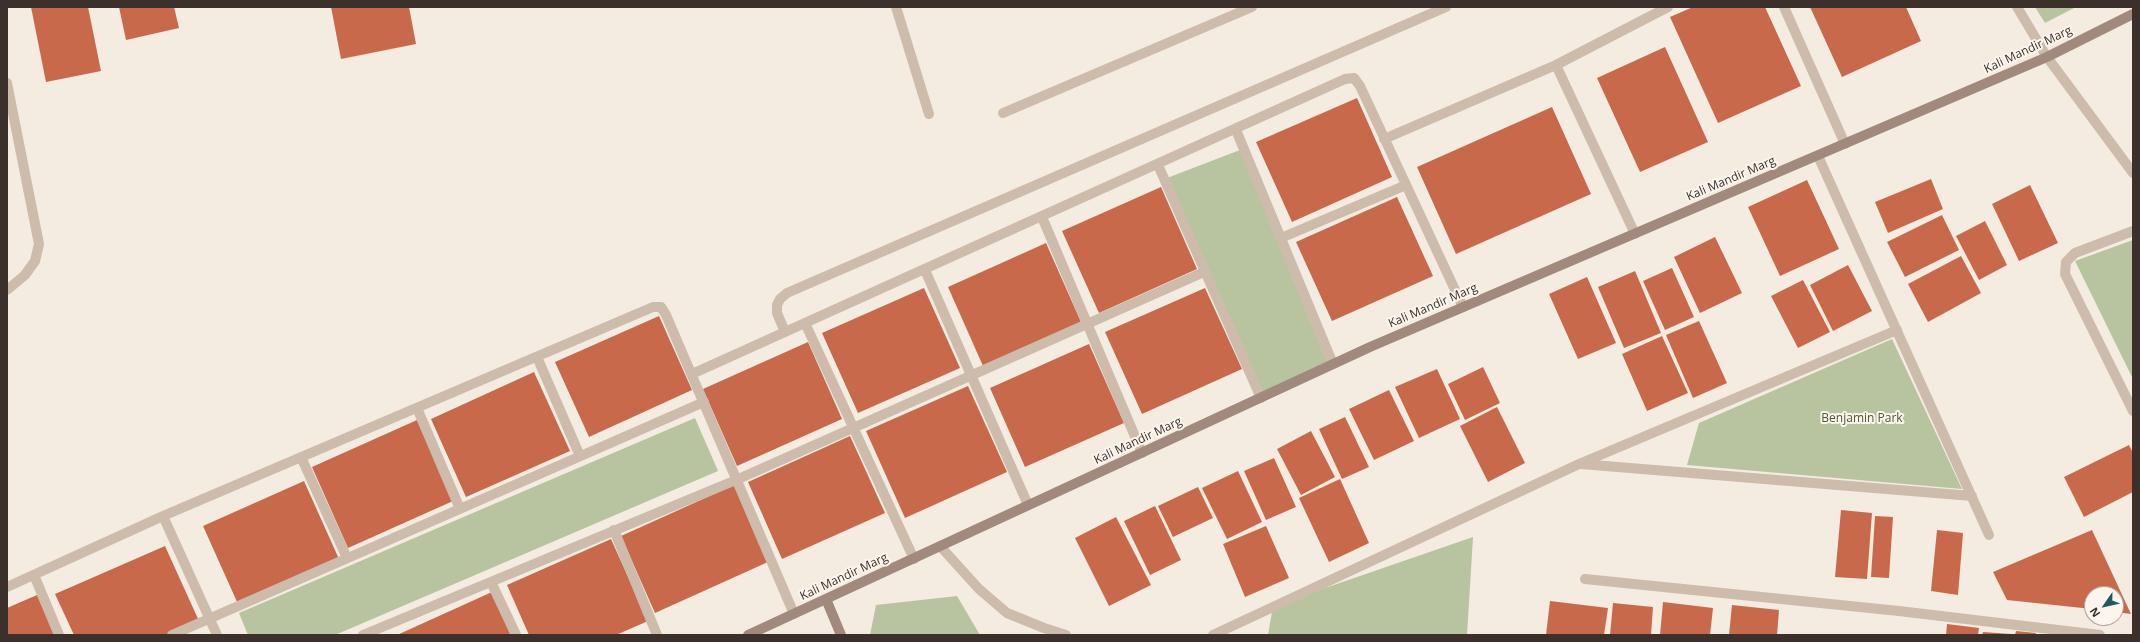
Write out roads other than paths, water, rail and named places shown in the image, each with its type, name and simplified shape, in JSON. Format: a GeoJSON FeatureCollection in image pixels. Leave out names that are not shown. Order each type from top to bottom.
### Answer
{"type":"FeatureCollection","features":[{"type":"Feature","properties":{"kind":"street"},"geometry":{"type":"LineString","coordinates":[[896,7],[929,114]]}},
{"type":"Feature","properties":{"kind":"street"},"geometry":{"type":"LineString","coordinates":[[1003,113],[1252,7]]}},
{"type":"Feature","properties":{"kind":"street"},"geometry":{"type":"LineString","coordinates":[[785,332],[777,313],[777,305],[780,299],[787,293],[1446,7]]}},
{"type":"Feature","properties":{"kind":"street"},"geometry":{"type":"LineString","coordinates":[[1384,139],[1556,65],[1668,7]]}},
{"type":"Feature","properties":{"kind":"street"},"geometry":{"type":"LineString","coordinates":[[1784,7],[1845,144]]}},
{"type":"Feature","properties":{"kind":"street"},"geometry":{"type":"LineString","coordinates":[[2017,7],[2047,57],[2133,173]]}},
{"type":"Feature","properties":{"kind":"street","name":"Kali Mandir Marg"},"geometry":{"type":"LineString","coordinates":[[748,635],[1333,364],[1462,307],[2047,57],[2133,14]]}},
{"type":"Feature","properties":{"kind":"street"},"geometry":{"type":"LineString","coordinates":[[1556,65],[1635,234]]}},
{"type":"Feature","properties":{"kind":"street"},"geometry":{"type":"LineString","coordinates":[[692,374],[1345,80],[1354,78],[1360,86],[1462,307]]}},
{"type":"Feature","properties":{"kind":"street"},"geometry":{"type":"LineString","coordinates":[[7,83],[39,244],[35,261],[25,275],[7,290]]}},
{"type":"Feature","properties":{"kind":"street"},"geometry":{"type":"LineString","coordinates":[[1236,130],[1333,364]]}},
{"type":"Feature","properties":{"kind":"street"},"geometry":{"type":"LineString","coordinates":[[1818,156],[1989,535]]}},
{"type":"Feature","properties":{"kind":"street"},"geometry":{"type":"LineString","coordinates":[[1158,165],[1261,398]]}},
{"type":"Feature","properties":{"kind":"street"},"geometry":{"type":"LineString","coordinates":[[1281,238],[1406,185]]}},
{"type":"Feature","properties":{"kind":"street"},"geometry":{"type":"LineString","coordinates":[[1042,217],[1142,453]]}},
{"type":"Feature","properties":{"kind":"street"},"geometry":{"type":"LineString","coordinates":[[2133,231],[2075,253],[2066,262],[2065,274],[2133,410]]}},
{"type":"Feature","properties":{"kind":"street"},"geometry":{"type":"LineString","coordinates":[[925,270],[1028,506]]}},
{"type":"Feature","properties":{"kind":"street"},"geometry":{"type":"LineString","coordinates":[[363,635],[378,632],[491,582],[736,480],[1204,272]]}},
{"type":"Feature","properties":{"kind":"street"},"geometry":{"type":"LineString","coordinates":[[7,587],[164,516],[301,457],[654,307],[661,307],[692,374],[794,614]]}},
{"type":"Feature","properties":{"kind":"street"},"geometry":{"type":"LineString","coordinates":[[805,323],[914,559]]}},
{"type":"Feature","properties":{"kind":"street"},"geometry":{"type":"LineString","coordinates":[[1213,635],[1579,464],[1897,330]]}},
{"type":"Feature","properties":{"kind":"street"},"geometry":{"type":"LineString","coordinates":[[537,357],[580,456]]}},
{"type":"Feature","properties":{"kind":"street"},"geometry":{"type":"LineString","coordinates":[[172,635],[704,402]]}},
{"type":"Feature","properties":{"kind":"street"},"geometry":{"type":"LineString","coordinates":[[417,408],[460,509]]}},
{"type":"Feature","properties":{"kind":"street"},"geometry":{"type":"LineString","coordinates":[[301,457],[347,558]]}},
{"type":"Feature","properties":{"kind":"street"},"geometry":{"type":"LineString","coordinates":[[1579,464],[1972,496]]}},
{"type":"Feature","properties":{"kind":"street"},"geometry":{"type":"LineString","coordinates":[[164,516],[217,635]]}},
{"type":"Feature","properties":{"kind":"street"},"geometry":{"type":"LineString","coordinates":[[614,530],[657,635]]}},
{"type":"Feature","properties":{"kind":"street"},"geometry":{"type":"LineString","coordinates":[[940,546],[979,589],[1007,613],[1066,635]]}},
{"type":"Feature","properties":{"kind":"street"},"geometry":{"type":"LineString","coordinates":[[34,575],[59,635]]}},
{"type":"Feature","properties":{"kind":"street"},"geometry":{"type":"LineString","coordinates":[[1585,579],[1899,611],[2100,635]]}},
{"type":"Feature","properties":{"kind":"street"},"geometry":{"type":"LineString","coordinates":[[491,582],[516,635]]}},
{"type":"Feature","properties":{"kind":"street"},"geometry":{"type":"LineString","coordinates":[[826,599],[841,635]]}},
{"type":"Feature","properties":{"kind":"park label","name":"Benjamin Park"},"geometry":{"type":"Point","coordinates":[1862,419]}}]}
